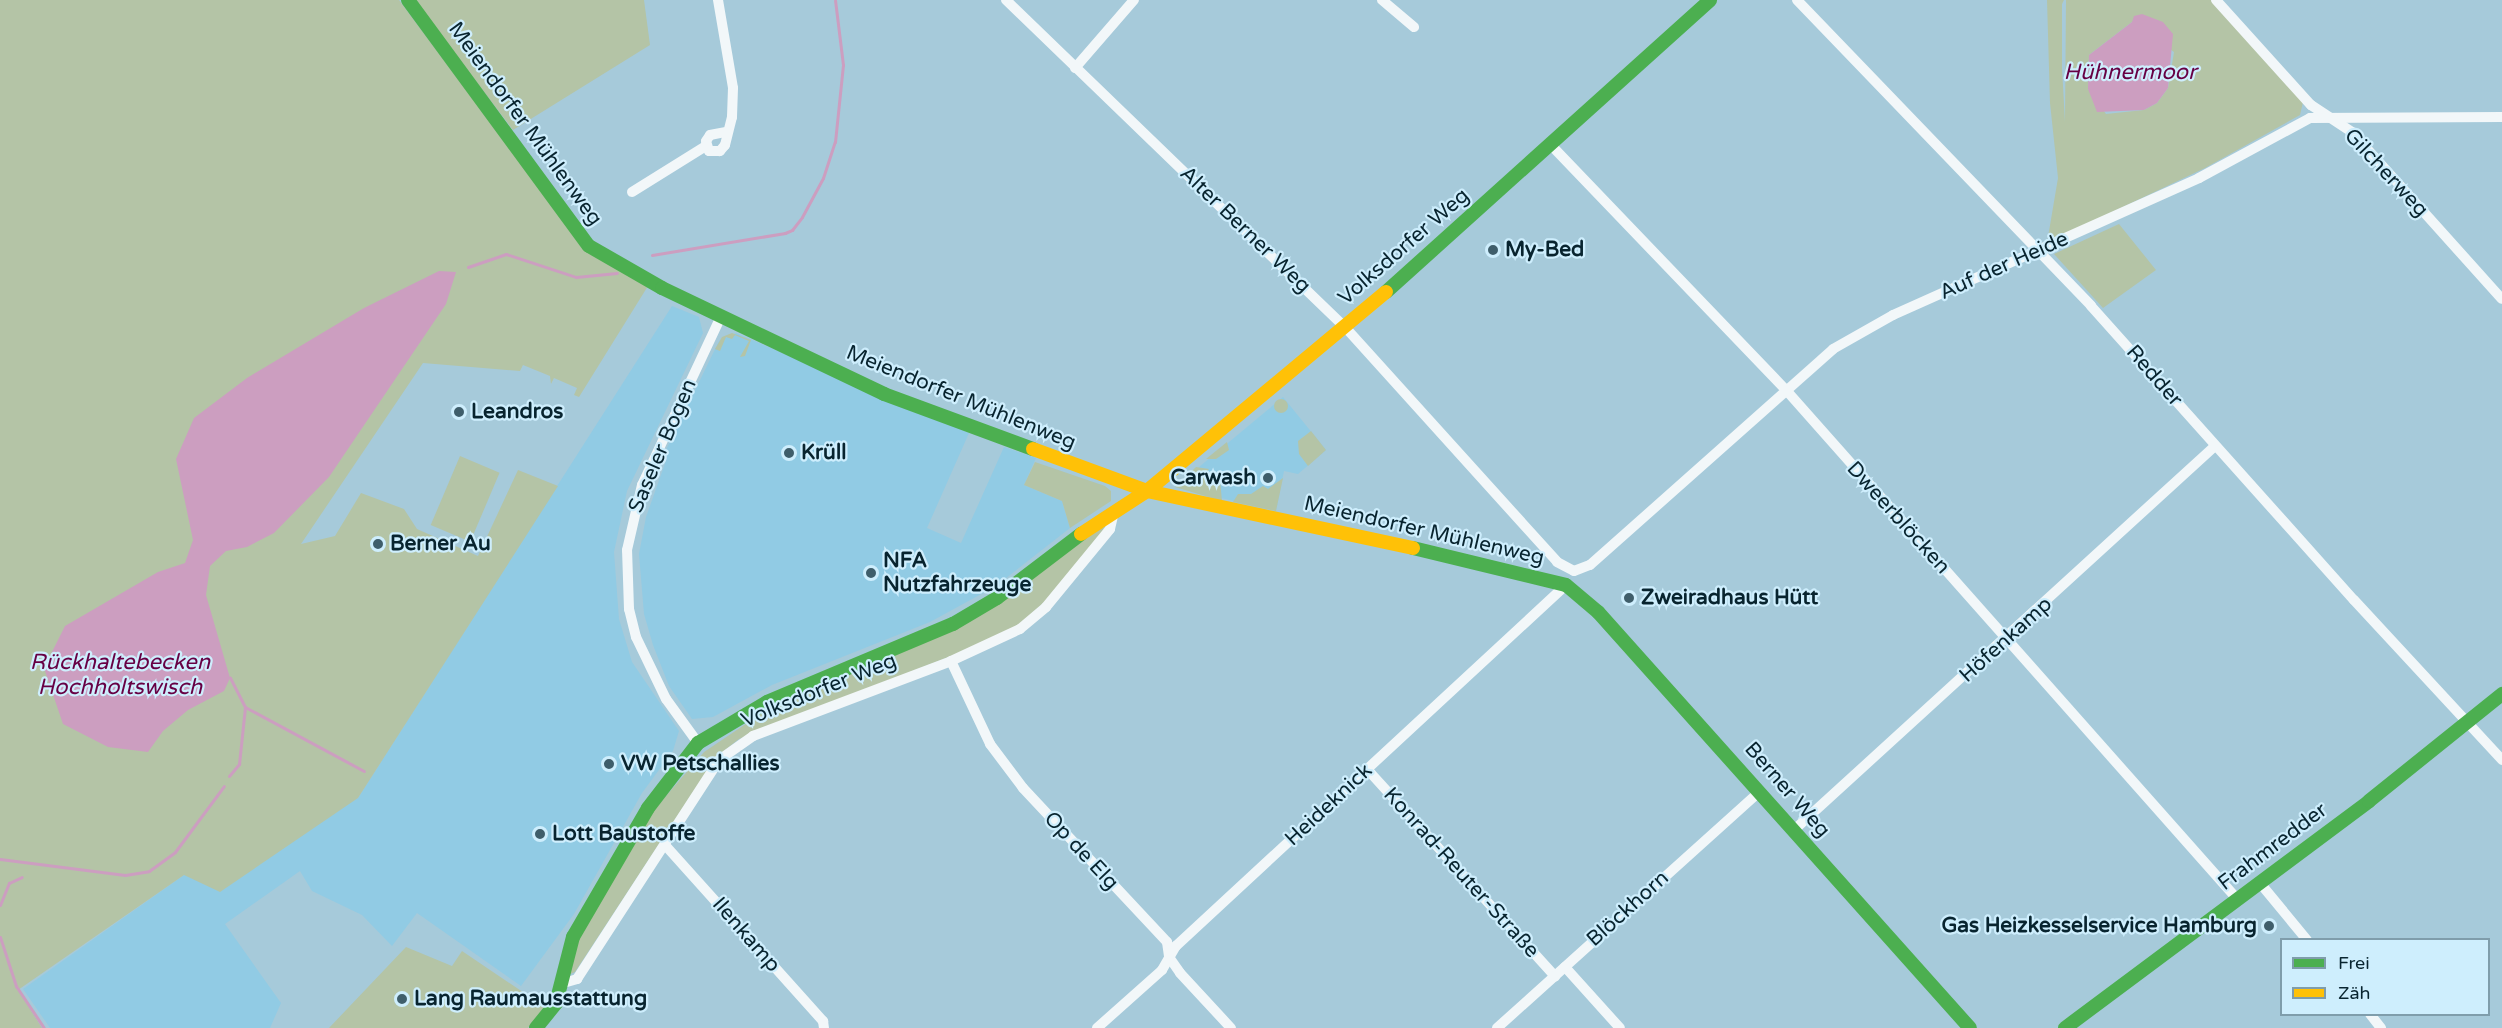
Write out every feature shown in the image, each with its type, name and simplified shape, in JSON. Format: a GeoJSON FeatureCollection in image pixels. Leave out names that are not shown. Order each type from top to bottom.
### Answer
{"type":"FeatureCollection","features":[{"type":"Feature","properties":{"kind":"street","name":"Meiendorfer Mühlenweg"},"geometry":{"type":"LineString","coordinates":[[408,0],[589,246],[662,288],[912,406],[1147,491],[1523,572],[1566,585]]}},
{"type":"Feature","properties":{"kind":"street"},"geometry":{"type":"LineString","coordinates":[[632,192],[706,146],[709,151],[720,151],[725,145],[725,132],[732,117],[732,88],[718,0]]}},
{"type":"Feature","properties":{"kind":"street","name":"Alter Berner Weg"},"geometry":{"type":"LineString","coordinates":[[1006,0],[1345,327],[1557,562],[1574,571]]}},
{"type":"Feature","properties":{"kind":"street"},"geometry":{"type":"LineString","coordinates":[[1075,68],[1134,0]]}},
{"type":"Feature","properties":{"kind":"street"},"geometry":{"type":"LineString","coordinates":[[1382,0],[1414,27]]}},
{"type":"Feature","properties":{"kind":"street","name":"Volksdorfer Weg"},"geometry":{"type":"LineString","coordinates":[[536,1028],[556,1003],[573,937],[648,808],[698,742],[767,702],[953,624],[997,598],[1114,512],[1147,491],[1345,327],[1710,0]]}},
{"type":"Feature","properties":{"kind":"street","name":"Redder"},"geometry":{"type":"LineString","coordinates":[[1797,0],[2040,251],[2215,447],[2502,760]]}},
{"type":"Feature","properties":{"kind":"street","name":"Gilcherweg"},"geometry":{"type":"LineString","coordinates":[[2216,0],[2312,105],[2352,132],[2502,299]]}},
{"type":"Feature","properties":{"kind":"street","name":"Auf der Heide"},"geometry":{"type":"LineString","coordinates":[[1574,571],[1590,565],[1833,349],[1893,315],[2199,178],[2310,117],[2502,117]]}},
{"type":"Feature","properties":{"kind":"street","name":"Dweerblöcken"},"geometry":{"type":"LineString","coordinates":[[1550,144],[1785,390],[2238,900]]}},
{"type":"Feature","properties":{"kind":"street","name":"Saseler Bogen"},"geometry":{"type":"LineString","coordinates":[[698,742],[666,699],[636,637],[629,609],[627,550],[642,485],[721,316]]}},
{"type":"Feature","properties":{"kind":"street","name":"Höfenkamp"},"geometry":{"type":"LineString","coordinates":[[1794,831],[2215,447]]}},
{"type":"Feature","properties":{"kind":"street","name":"Volksdorfer Weg"},"geometry":{"type":"LineString","coordinates":[[560,984],[577,979],[719,760],[753,736],[951,661],[1000,640],[1037,615],[1110,529],[1114,512]]}},
{"type":"Feature","properties":{"kind":"street","name":"Heideknick"},"geometry":{"type":"LineString","coordinates":[[1097,1028],[1162,970],[1176,946],[1566,585]]}},
{"type":"Feature","properties":{"kind":"street","name":"Berner Weg"},"geometry":{"type":"LineString","coordinates":[[1566,585],[1598,612],[1760,790],[1970,1028]]}},
{"type":"Feature","properties":{"kind":"street","name":"Op de Elg"},"geometry":{"type":"LineString","coordinates":[[951,661],[990,744],[1023,788],[1167,942],[1169,957],[1231,1028]]}},
{"type":"Feature","properties":{"kind":"street","name":"Frahmredder"},"geometry":{"type":"LineString","coordinates":[[2065,1028],[2238,900],[2469,723],[2502,694]]}},
{"type":"Feature","properties":{"kind":"street","name":"Konrad-Reuter-Straße"},"geometry":{"type":"LineString","coordinates":[[1367,769],[1555,976]]}},
{"type":"Feature","properties":{"kind":"street","name":"Blöckhorn"},"geometry":{"type":"LineString","coordinates":[[1497,1028],[1760,790]]}},
{"type":"Feature","properties":{"kind":"street","name":"Ilenkamp"},"geometry":{"type":"LineString","coordinates":[[665,845],[823,1021],[824,1028]]}},
{"type":"Feature","properties":{"kind":"street"},"geometry":{"type":"LineString","coordinates":[[2260,883],[2306,938]]}},
{"type":"Feature","properties":{"kind":"street","name":"Konrad-Reuter-Straße"},"geometry":{"type":"LineString","coordinates":[[1565,967],[1620,1028]]}},
{"type":"Feature","properties":{"kind":"street"},"geometry":{"type":"LineString","coordinates":[[2372,1016],[2381,1028]]}},
{"type":"Feature","properties":{"kind":"shaded area"},"geometry":{"type":"Polygon","coordinates":[[[672,306],[699,317],[703,333],[627,491],[614,552],[619,619],[632,662],[679,731],[673,751],[642,793],[574,914],[521,986],[417,913],[392,946],[362,915],[312,891],[300,871],[225,924],[281,1003],[270,1028],[50,1028],[23,989],[184,875],[358,798],[672,306]]]}},
{"type":"Feature","properties":{"kind":"shaded area"},"geometry":{"type":"Polygon","coordinates":[[[736,333],[969,433],[927,528],[961,543],[1004,447],[1036,458],[1024,485],[1062,501],[1070,528],[996,586],[930,622],[772,685],[713,717],[692,719],[669,686],[653,645],[644,614],[639,554],[646,517],[667,458],[665,452],[719,341],[736,333]]]}},
{"type":"Feature","properties":{"kind":"shaded area"},"geometry":{"type":"Polygon","coordinates":[[[1283,397],[1326,450],[1298,474],[1284,471],[1276,511],[1175,487],[1283,397]]]}},
{"type":"Feature","properties":{"kind":"green space"},"geometry":{"type":"Polygon","coordinates":[[[0,0],[399,0],[572,232],[648,286],[579,397],[574,395],[577,388],[554,378],[551,384],[550,376],[523,365],[520,371],[423,363],[301,544],[335,536],[361,493],[404,509],[417,529],[478,556],[518,470],[558,486],[358,798],[220,892],[184,875],[18,990],[42,1028],[0,1028],[0,0]]]}},
{"type":"Feature","properties":{"kind":"green space"},"geometry":{"type":"Polygon","coordinates":[[[414,0],[644,0],[650,45],[513,130],[414,0]]]}},
{"type":"Feature","properties":{"kind":"green space"},"geometry":{"type":"Polygon","coordinates":[[[2047,0],[2064,0],[2062,4],[2062,68],[2065,122],[2066,0],[2211,0],[2303,102],[2300,115],[2205,168],[2047,243],[2058,178],[2050,103],[2047,0]],[[2132,22],[2089,55],[2088,89],[2106,114],[2144,110],[2157,103],[2168,88],[2174,52],[2132,22]]]}},
{"type":"Feature","properties":{"kind":"green space"},"geometry":{"type":"Polygon","coordinates":[[[2119,224],[2156,270],[2103,308],[2054,254],[2119,224]]]}},
{"type":"Feature","properties":{"kind":"green space"},"geometry":{"type":"Polygon","coordinates":[[[732,333],[751,340],[745,356],[740,357],[749,341],[735,335],[732,339],[726,337],[720,351],[715,349],[722,337],[732,333]]]}},
{"type":"Feature","properties":{"kind":"green space"},"geometry":{"type":"Polygon","coordinates":[[[1278,399],[1284,399],[1288,406],[1284,413],[1278,413],[1274,409],[1274,403],[1278,399]]]}},
{"type":"Feature","properties":{"kind":"green space"},"geometry":{"type":"Polygon","coordinates":[[[1311,431],[1326,450],[1308,466],[1299,454],[1298,441],[1311,431]]]}},
{"type":"Feature","properties":{"kind":"green space"},"geometry":{"type":"Polygon","coordinates":[[[1227,442],[1229,450],[1216,459],[1206,459],[1227,442]]]}},
{"type":"Feature","properties":{"kind":"green space"},"geometry":{"type":"Polygon","coordinates":[[[460,456],[500,473],[470,542],[431,525],[460,456]]]}},
{"type":"Feature","properties":{"kind":"green space"},"geometry":{"type":"Polygon","coordinates":[[[1035,462],[1105,486],[1111,491],[1111,501],[1070,528],[1062,501],[1024,485],[1035,462]]]}},
{"type":"Feature","properties":{"kind":"green space"},"geometry":{"type":"Polygon","coordinates":[[[1196,467],[1209,469],[1205,474],[1214,485],[1220,480],[1222,501],[1175,487],[1196,467]]]}},
{"type":"Feature","properties":{"kind":"green space"},"geometry":{"type":"Polygon","coordinates":[[[1283,478],[1276,511],[1233,502],[1238,494],[1251,494],[1263,486],[1268,489],[1283,478]]]}},
{"type":"Feature","properties":{"kind":"green space"},"geometry":{"type":"Polygon","coordinates":[[[1102,526],[1105,531],[1052,595],[1020,624],[992,640],[739,739],[716,757],[575,972],[566,976],[578,939],[653,811],[704,752],[774,705],[943,635],[1102,526]]]}},
{"type":"Feature","properties":{"kind":"green space"},"geometry":{"type":"Polygon","coordinates":[[[406,947],[452,966],[462,951],[545,1007],[528,1028],[329,1028],[406,947]]]}},
{"type":"Feature","properties":{"kind":"water","name":"Hühnermoor"},"geometry":{"type":"Polygon","coordinates":[[[2142,14],[2163,22],[2173,34],[2168,88],[2157,103],[2144,110],[2097,112],[2088,89],[2089,55],[2132,22],[2134,16],[2142,14]]]}},
{"type":"Feature","properties":{"kind":"water","name":"Rückhaltebecken Hochholtswisch"},"geometry":{"type":"Polygon","coordinates":[[[439,271],[456,272],[446,304],[329,477],[274,533],[247,547],[226,551],[210,566],[206,595],[230,678],[224,691],[188,710],[163,731],[148,752],[108,747],[63,724],[44,668],[65,626],[158,572],[185,563],[193,540],[176,459],[194,418],[247,378],[364,308],[439,271]]]}},
{"type":"Feature","properties":{"kind":"waterway","name":"Berner Au"},"geometry":{"type":"LineString","coordinates":[[652,255],[785,233],[792,230],[802,217],[823,178],[835,142],[843,65],[835,0]]}},
{"type":"Feature","properties":{"kind":"waterway","name":"Berner Au"},"geometry":{"type":"LineString","coordinates":[[468,267],[506,254],[576,277],[617,273]]}},
{"type":"Feature","properties":{"kind":"waterway","name":"Berner Au"},"geometry":{"type":"LineString","coordinates":[[229,776],[239,764],[245,707],[230,678]]}},
{"type":"Feature","properties":{"kind":"waterway"},"geometry":{"type":"LineString","coordinates":[[245,707],[364,771]]}},
{"type":"Feature","properties":{"kind":"waterway","name":"Berner Au"},"geometry":{"type":"LineString","coordinates":[[0,859],[125,875],[149,871],[175,852],[224,786]]}},
{"type":"Feature","properties":{"kind":"waterway"},"geometry":{"type":"LineString","coordinates":[[0,905],[9,883],[22,877]]}},
{"type":"Feature","properties":{"kind":"waterway"},"geometry":{"type":"LineString","coordinates":[[0,937],[16,986],[44,1028]]}},
{"type":"Feature","properties":{"kind":"traffic: fast"},"geometry":{"type":"LineString","coordinates":[[408,0],[589,246],[662,288],[884,394],[1033,449]]}},
{"type":"Feature","properties":{"kind":"traffic: fast"},"geometry":{"type":"LineString","coordinates":[[1386,292],[1710,0]]}},
{"type":"Feature","properties":{"kind":"traffic: fast"},"geometry":{"type":"LineString","coordinates":[[536,1028],[556,1003],[573,937],[648,808],[698,743],[767,702],[953,624],[997,598],[1081,534]]}},
{"type":"Feature","properties":{"kind":"traffic: fast"},"geometry":{"type":"LineString","coordinates":[[1413,548],[1566,585],[1598,612],[1970,1028]]}},
{"type":"Feature","properties":{"kind":"traffic: fast"},"geometry":{"type":"LineString","coordinates":[[2065,1028],[2369,801],[2502,694]]}},
{"type":"Feature","properties":{"kind":"traffic: slow"},"geometry":{"type":"LineString","coordinates":[[1081,534],[1147,491],[1386,292]]}},
{"type":"Feature","properties":{"kind":"traffic: slow"},"geometry":{"type":"LineString","coordinates":[[1033,449],[1147,491],[1413,548]]}},
{"type":"Feature","properties":{"kind":"place","name":"My-Bed"},"geometry":{"type":"Point","coordinates":[1493,250]}},
{"type":"Feature","properties":{"kind":"place","name":"Leandros"},"geometry":{"type":"Point","coordinates":[459,412]}},
{"type":"Feature","properties":{"kind":"place","name":"Krüll"},"geometry":{"type":"Point","coordinates":[789,453]}},
{"type":"Feature","properties":{"kind":"place","name":"Carwash"},"geometry":{"type":"Point","coordinates":[1268,478]}},
{"type":"Feature","properties":{"kind":"place","name":"Berner Au"},"geometry":{"type":"Point","coordinates":[378,544]}},
{"type":"Feature","properties":{"kind":"place","name":"NFA Nutzfahrzeuge"},"geometry":{"type":"Point","coordinates":[871,573]}},
{"type":"Feature","properties":{"kind":"place","name":"Zweiradhaus Hütt"},"geometry":{"type":"Point","coordinates":[1629,598]}},
{"type":"Feature","properties":{"kind":"place","name":"VW Petschallies"},"geometry":{"type":"Point","coordinates":[609,764]}},
{"type":"Feature","properties":{"kind":"place","name":"Lott Baustoffe"},"geometry":{"type":"Point","coordinates":[540,834]}},
{"type":"Feature","properties":{"kind":"place","name":"Gas Heizkesselservice Hamburg"},"geometry":{"type":"Point","coordinates":[2269,926]}},
{"type":"Feature","properties":{"kind":"place","name":"Lang Raumausstattung"},"geometry":{"type":"Point","coordinates":[402,999]}}]}
